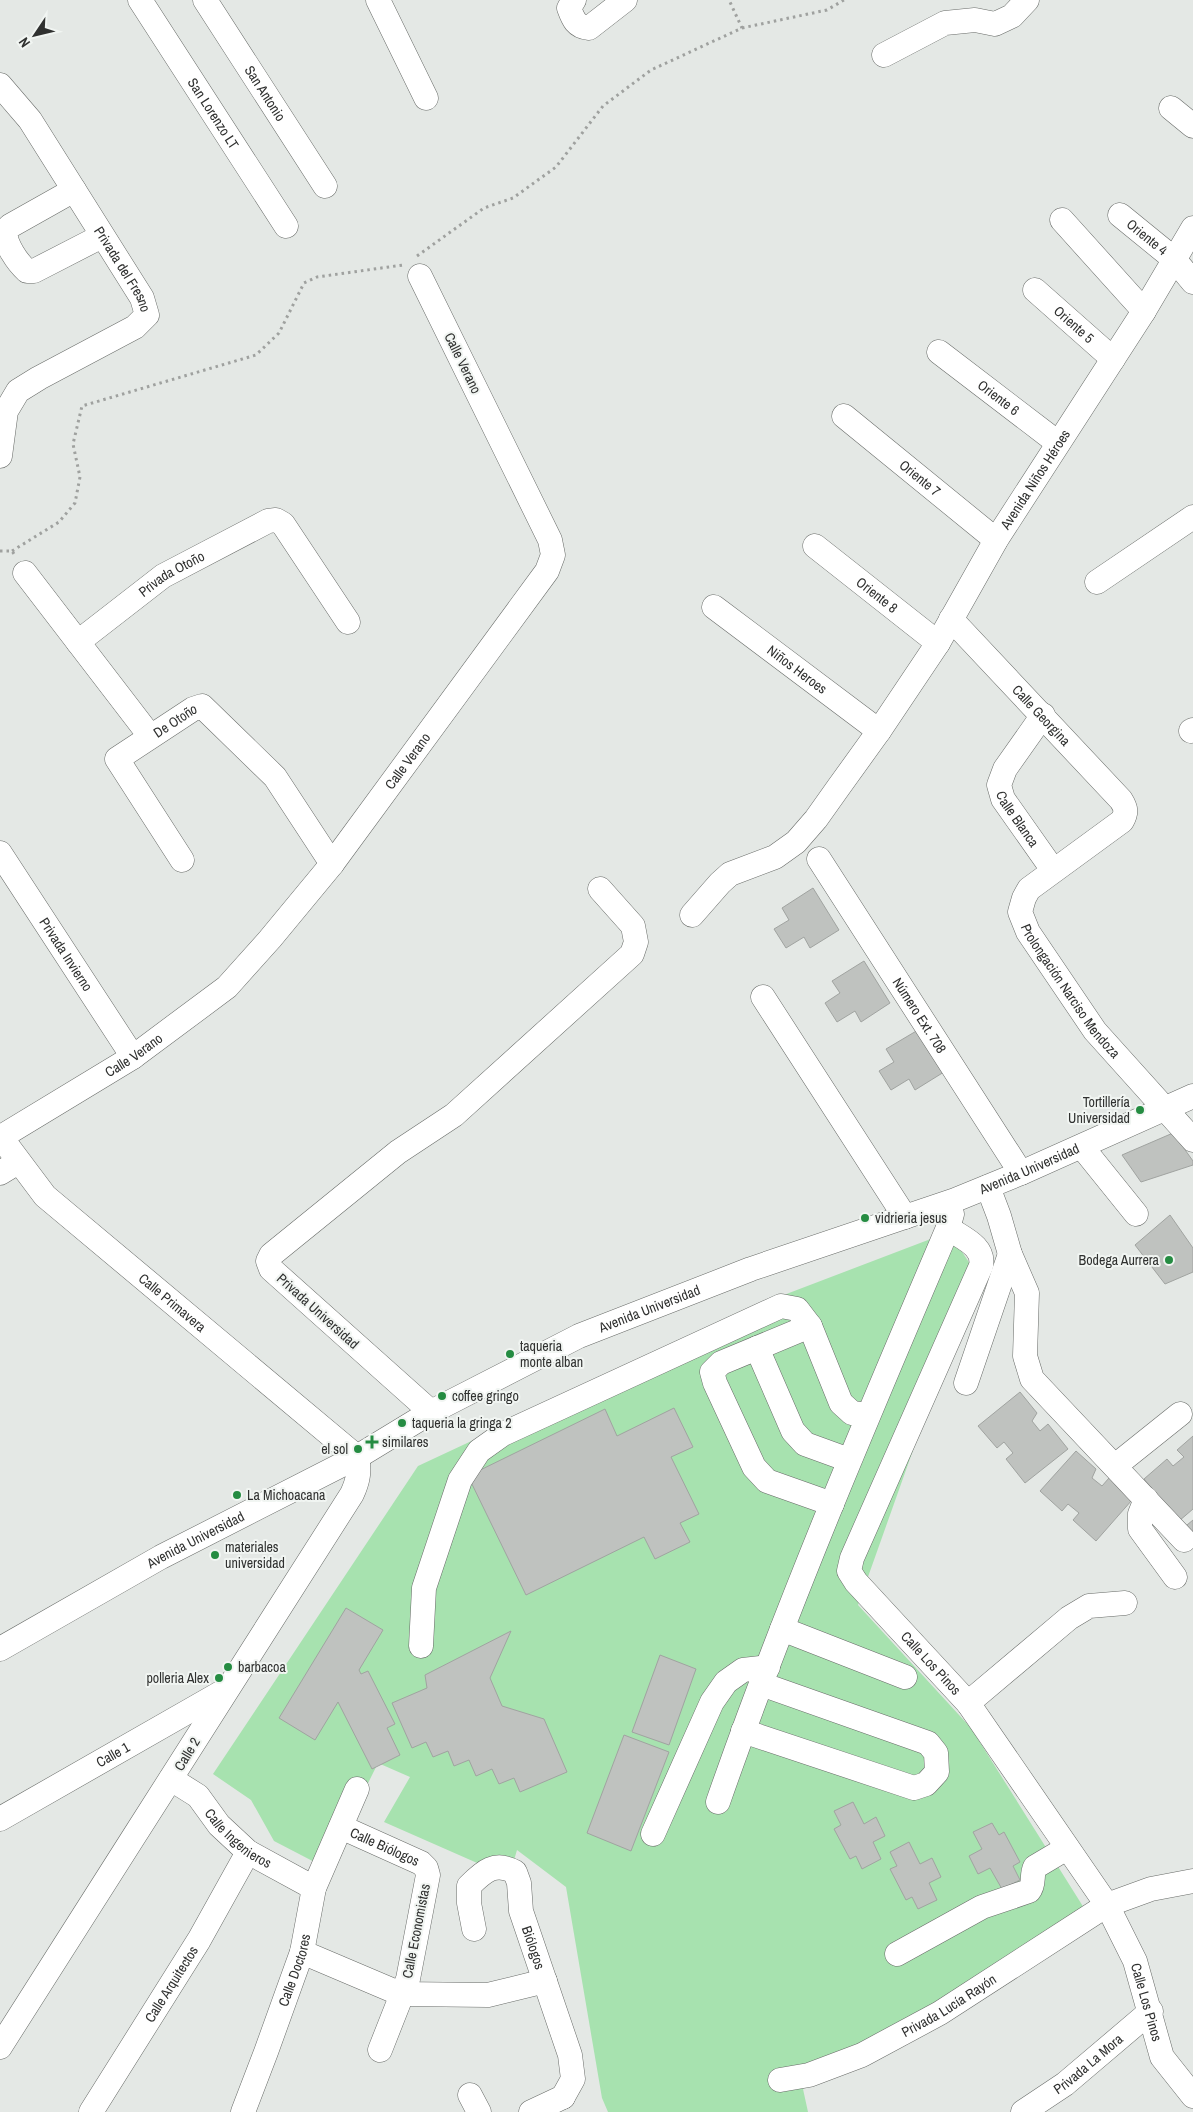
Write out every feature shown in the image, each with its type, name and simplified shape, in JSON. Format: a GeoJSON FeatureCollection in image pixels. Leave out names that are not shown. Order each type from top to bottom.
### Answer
{"type":"FeatureCollection","features":[{"type":"Feature","properties":{"kind":"street","name":"San Lorenzo LT"},"geometry":{"type":"LineString","coordinates":[[140,0],[286,226]]}},
{"type":"Feature","properties":{"kind":"street","name":"San Antonio"},"geometry":{"type":"LineString","coordinates":[[205,0],[325,186]]}},
{"type":"Feature","properties":{"kind":"street"},"geometry":{"type":"LineString","coordinates":[[378,0],[426,98]]}},
{"type":"Feature","properties":{"kind":"street"},"geometry":{"type":"LineString","coordinates":[[574,0],[569,8],[573,19],[581,27],[589,28],[625,0]]}},
{"type":"Feature","properties":{"kind":"street"},"geometry":{"type":"LineString","coordinates":[[884,55],[945,23],[975,20],[995,24],[1012,16],[1027,0]]}},
{"type":"Feature","properties":{"kind":"street","name":"Privada del Fresno"},"geometry":{"type":"LineString","coordinates":[[0,456],[6,411],[18,391],[135,327],[147,315],[142,298],[30,120],[3,94]]}},
{"type":"Feature","properties":{"kind":"street"},"geometry":{"type":"LineString","coordinates":[[1171,108],[1193,126]]}},
{"type":"Feature","properties":{"kind":"street"},"geometry":{"type":"LineString","coordinates":[[74,190],[10,226],[5,231],[5,238],[22,266],[27,271],[34,270],[102,236]]}},
{"type":"Feature","properties":{"kind":"street","name":"Oriente 4"},"geometry":{"type":"LineString","coordinates":[[1120,215],[1174,259],[1193,282]]}},
{"type":"Feature","properties":{"kind":"street"},"geometry":{"type":"LineString","coordinates":[[1062,220],[1144,311]]}},
{"type":"Feature","properties":{"kind":"street","name":"Avenida Niños Héroes"},"geometry":{"type":"LineString","coordinates":[[692,915],[720,882],[730,874],[775,857],[796,842],[816,819],[880,731],[938,643],[996,540],[1144,311],[1193,228]]}},
{"type":"Feature","properties":{"kind":"street","name":"Calle Verano"},"geometry":{"type":"LineString","coordinates":[[0,1137],[133,1056],[227,988],[332,864],[547,571],[553,555],[550,540],[416,268]]}},
{"type":"Feature","properties":{"kind":"street","name":"Oriente 5"},"geometry":{"type":"LineString","coordinates":[[1034,290],[1113,359]]}},
{"type":"Feature","properties":{"kind":"street","name":"Oriente 6"},"geometry":{"type":"LineString","coordinates":[[939,352],[1058,443]]}},
{"type":"Feature","properties":{"kind":"street","name":"Oriente 7"},"geometry":{"type":"LineString","coordinates":[[844,416],[996,540]]}},
{"type":"Feature","properties":{"kind":"street"},"geometry":{"type":"LineString","coordinates":[[1097,582],[1193,517]]}},
{"type":"Feature","properties":{"kind":"street","name":"Privada Otoño"},"geometry":{"type":"LineString","coordinates":[[78,642],[163,576],[268,521],[276,520],[282,524],[348,622]]}},
{"type":"Feature","properties":{"kind":"street","name":"Oriente 8"},"geometry":{"type":"LineString","coordinates":[[815,546],[938,643]]}},
{"type":"Feature","properties":{"kind":"street","name":"De Otoño"},"geometry":{"type":"LineString","coordinates":[[25,573],[150,736],[193,709],[202,706],[275,777],[332,864]]}},
{"type":"Feature","properties":{"kind":"street","name":"Niños Heroes"},"geometry":{"type":"LineString","coordinates":[[714,607],[880,731]]}},
{"type":"Feature","properties":{"kind":"street","name":"Calle Georgina"},"geometry":{"type":"LineString","coordinates":[[951,619],[1121,800],[1126,808],[1126,814]]}},
{"type":"Feature","properties":{"kind":"street","name":"Calle Blanca"},"geometry":{"type":"LineString","coordinates":[[1043,715],[1005,769],[999,785],[1003,799],[1054,870]]}},
{"type":"Feature","properties":{"kind":"street"},"geometry":{"type":"LineString","coordinates":[[150,736],[117,759],[182,860]]}},
{"type":"Feature","properties":{"kind":"street","name":"Prolongación Narciso Mendoza"},"geometry":{"type":"LineString","coordinates":[[1126,814],[1122,821],[1030,889],[1024,898],[1020,912],[1028,932],[1095,1031],[1193,1140]]}},
{"type":"Feature","properties":{"kind":"street","name":"Privada Invierno"},"geometry":{"type":"LineString","coordinates":[[0,853],[133,1056]]}},
{"type":"Feature","properties":{"kind":"street","name":"Número Ext. 708"},"geometry":{"type":"LineString","coordinates":[[819,859],[1021,1173]]}},
{"type":"Feature","properties":{"kind":"street","name":"Privada Universidad"},"geometry":{"type":"LineString","coordinates":[[431,1412],[271,1269],[268,1261],[271,1255],[398,1152],[454,1115],[632,954],[636,942],[633,926],[600,889]]}},
{"type":"Feature","properties":{"kind":"street"},"geometry":{"type":"LineString","coordinates":[[763,997],[905,1217]]}},
{"type":"Feature","properties":{"kind":"street","name":"Avenida Universidad"},"geometry":{"type":"LineString","coordinates":[[0,1649],[162,1558],[357,1457],[431,1412],[579,1336],[751,1269],[956,1200],[1082,1147],[1193,1096]]}},
{"type":"Feature","properties":{"kind":"street","name":"Calle Primavera"},"geometry":{"type":"LineString","coordinates":[[0,1137],[9,1168],[357,1457]]}},
{"type":"Feature","properties":{"kind":"street"},"geometry":{"type":"LineString","coordinates":[[1082,1147],[1136,1214]]}},
{"type":"Feature","properties":{"kind":"street"},"geometry":{"type":"LineString","coordinates":[[988,1187],[1010,1254],[1027,1293],[1025,1356],[1032,1379],[1184,1540]]}},
{"type":"Feature","properties":{"kind":"street"},"geometry":{"type":"LineString","coordinates":[[718,1802],[782,1629],[867,1415],[948,1228],[956,1200]]}},
{"type":"Feature","properties":{"kind":"street","name":"Calle Los Pinos"},"geometry":{"type":"LineString","coordinates":[[948,1228],[977,1248],[982,1260],[981,1266],[852,1558],[849,1571],[856,1582],[968,1703],[1107,1905],[1135,1961],[1162,2056],[1193,2096]]}},
{"type":"Feature","properties":{"kind":"street"},"geometry":{"type":"LineString","coordinates":[[966,1383],[1010,1254]]}},
{"type":"Feature","properties":{"kind":"street"},"geometry":{"type":"LineString","coordinates":[[421,1646],[424,1588],[460,1480],[479,1452],[503,1434],[781,1306],[797,1309],[810,1326],[841,1403],[852,1413],[867,1415]]}},
{"type":"Feature","properties":{"kind":"street"},"geometry":{"type":"LineString","coordinates":[[810,1326],[721,1364],[712,1372],[715,1383],[754,1467],[767,1481],[832,1504]]}},
{"type":"Feature","properties":{"kind":"street"},"geometry":{"type":"LineString","coordinates":[[757,1348],[793,1431],[805,1444],[850,1460]]}},
{"type":"Feature","properties":{"kind":"street"},"geometry":{"type":"LineString","coordinates":[[1114,1466],[1180,1414]]}},
{"type":"Feature","properties":{"kind":"street","name":"Calle 2"},"geometry":{"type":"LineString","coordinates":[[0,2047],[171,1779],[225,1690],[352,1494],[358,1482],[357,1457]]}},
{"type":"Feature","properties":{"kind":"street"},"geometry":{"type":"LineString","coordinates":[[1146,1499],[1140,1514],[1140,1529],[1175,1577]]}},
{"type":"Feature","properties":{"kind":"street"},"geometry":{"type":"LineString","coordinates":[[968,1703],[1068,1618],[1089,1606],[1125,1603]]}},
{"type":"Feature","properties":{"kind":"street"},"geometry":{"type":"LineString","coordinates":[[782,1629],[904,1677]]}},
{"type":"Feature","properties":{"kind":"street"},"geometry":{"type":"LineString","coordinates":[[653,1834],[712,1702],[726,1682],[744,1670],[764,1676],[928,1743],[936,1753],[937,1772],[926,1784],[914,1788],[743,1731]]}},
{"type":"Feature","properties":{"kind":"street","name":"Calle 1"},"geometry":{"type":"LineString","coordinates":[[0,1819],[225,1690]]}},
{"type":"Feature","properties":{"kind":"street","name":"Calle Ingenieros"},"geometry":{"type":"LineString","coordinates":[[171,1779],[198,1796],[219,1825],[248,1852],[314,1888]]}},
{"type":"Feature","properties":{"kind":"street","name":"Calle Doctores"},"geometry":{"type":"LineString","coordinates":[[243,2112],[302,1952],[314,1888],[357,1789]]}},
{"type":"Feature","properties":{"kind":"street","name":"Calle Biólogos"},"geometry":{"type":"LineString","coordinates":[[341,1828],[421,1863],[426,1868]]}},
{"type":"Feature","properties":{"kind":"street"},"geometry":{"type":"LineString","coordinates":[[897,1954],[982,1908],[1029,1891],[1032,1887],[1035,1868],[1067,1848]]}},
{"type":"Feature","properties":{"kind":"street","name":"Calle Arquitectos"},"geometry":{"type":"LineString","coordinates":[[91,2112],[199,1940],[248,1852]]}},
{"type":"Feature","properties":{"kind":"street","name":"Biólogos"},"geometry":{"type":"LineString","coordinates":[[474,1929],[469,1903],[469,1886],[484,1870],[506,1867],[516,1872],[519,1883],[521,1911],[570,2055],[573,2079],[567,2104]]}},
{"type":"Feature","properties":{"kind":"street","name":"Calle Economistas"},"geometry":{"type":"LineString","coordinates":[[380,2050],[408,1979],[428,1875],[426,1868]]}},
{"type":"Feature","properties":{"kind":"street","name":"Privada Lucía Rayón"},"geometry":{"type":"LineString","coordinates":[[780,2080],[809,2075],[862,2055],[940,2013],[1107,1905],[1152,1889],[1193,1881]]}},
{"type":"Feature","properties":{"kind":"street"},"geometry":{"type":"LineString","coordinates":[[302,1952],[401,1994],[488,1995],[545,1981]]}},
{"type":"Feature","properties":{"kind":"street","name":"Privada La Mora"},"geometry":{"type":"LineString","coordinates":[[1023,2112],[1065,2084],[1150,2011]]}},
{"type":"Feature","properties":{"kind":"street"},"geometry":{"type":"LineString","coordinates":[[531,2112],[567,2104]]}},
{"type":"Feature","properties":{"kind":"path"},"geometry":{"type":"LineString","coordinates":[[729,0],[742,28]]}},
{"type":"Feature","properties":{"kind":"path"},"geometry":{"type":"LineString","coordinates":[[12,551],[59,522],[75,504],[80,477],[73,444],[82,406],[256,355],[279,333],[304,282],[317,278],[402,265],[416,268],[484,208],[513,198],[556,167],[603,106],[651,70],[742,28],[827,10],[844,0]]}},
{"type":"Feature","properties":{"kind":"green space"},"geometry":{"type":"Polygon","coordinates":[[[949,1232],[976,1273],[858,1605],[971,1728],[1084,1908],[803,2089],[808,2112],[608,2112],[602,2098],[566,1887],[517,1850],[509,1877],[384,1822],[410,1777],[378,1763],[326,1868],[274,1841],[251,1800],[213,1774],[418,1466],[789,1293],[949,1232]]]}},
{"type":"Feature","properties":{"kind":"building"},"geometry":{"type":"Polygon","coordinates":[[[813,888],[839,930],[810,948],[804,937],[786,948],[774,929],[789,920],[782,908],[813,888]]]}},
{"type":"Feature","properties":{"kind":"building"},"geometry":{"type":"Polygon","coordinates":[[[864,961],[890,1003],[861,1022],[855,1011],[837,1022],[825,1003],[840,993],[832,981],[864,961]]]}},
{"type":"Feature","properties":{"kind":"building"},"geometry":{"type":"Polygon","coordinates":[[[918,1030],[944,1072],[915,1090],[909,1079],[891,1090],[879,1071],[894,1062],[886,1049],[918,1030]]]}},
{"type":"Feature","properties":{"kind":"building"},"geometry":{"type":"Polygon","coordinates":[[[1173,1133],[1193,1161],[1193,1165],[1141,1182],[1122,1155],[1173,1133]]]}},
{"type":"Feature","properties":{"kind":"building","name":"Bodega Aurrera"},"geometry":{"type":"Polygon","coordinates":[[[1170,1215],[1193,1248],[1193,1272],[1165,1284],[1135,1245],[1170,1215]]]}},
{"type":"Feature","properties":{"kind":"building"},"geometry":{"type":"Polygon","coordinates":[[[1020,1392],[1037,1413],[1032,1421],[1040,1431],[1048,1424],[1068,1449],[1025,1483],[1006,1459],[1013,1453],[1004,1442],[997,1448],[978,1426],[1020,1392]]]}},
{"type":"Feature","properties":{"kind":"building"},"geometry":{"type":"Polygon","coordinates":[[[674,1408],[693,1447],[671,1457],[699,1514],[680,1523],[690,1542],[655,1559],[644,1537],[526,1595],[468,1476],[605,1409],[617,1436],[674,1408]]]}},
{"type":"Feature","properties":{"kind":"building"},"geometry":{"type":"Polygon","coordinates":[[[1193,1436],[1193,1509],[1179,1521],[1144,1479],[1167,1459],[1173,1466],[1184,1457],[1177,1450],[1193,1436]]]}},
{"type":"Feature","properties":{"kind":"building"},"geometry":{"type":"Polygon","coordinates":[[[1076,1451],[1096,1469],[1092,1478],[1102,1486],[1109,1478],[1132,1500],[1096,1541],[1073,1520],[1079,1513],[1068,1504],[1062,1511],[1040,1491],[1076,1451]]]}},
{"type":"Feature","properties":{"kind":"building"},"geometry":{"type":"Polygon","coordinates":[[[1193,1520],[1193,1544],[1181,1530],[1193,1520]]]}},
{"type":"Feature","properties":{"kind":"building"},"geometry":{"type":"Polygon","coordinates":[[[346,1608],[383,1630],[359,1670],[361,1674],[368,1671],[395,1724],[387,1728],[400,1755],[372,1769],[338,1702],[315,1740],[279,1718],[346,1608]]]}},
{"type":"Feature","properties":{"kind":"building"},"geometry":{"type":"Polygon","coordinates":[[[511,1631],[490,1678],[502,1706],[544,1719],[567,1772],[520,1792],[514,1778],[499,1784],[492,1769],[476,1776],[469,1760],[454,1766],[448,1751],[433,1757],[426,1742],[412,1748],[392,1703],[427,1688],[425,1675],[511,1631]]]}},
{"type":"Feature","properties":{"kind":"building"},"geometry":{"type":"Polygon","coordinates":[[[660,1655],[696,1669],[669,1745],[632,1732],[660,1655]]]}},
{"type":"Feature","properties":{"kind":"building"},"geometry":{"type":"Polygon","coordinates":[[[624,1735],[669,1752],[631,1851],[587,1833],[624,1735]]]}},
{"type":"Feature","properties":{"kind":"building"},"geometry":{"type":"Polygon","coordinates":[[[853,1802],[864,1824],[876,1817],[885,1836],[873,1842],[881,1859],[862,1869],[856,1856],[850,1859],[834,1829],[841,1825],[834,1811],[853,1802]]]}},
{"type":"Feature","properties":{"kind":"building"},"geometry":{"type":"Polygon","coordinates":[[[992,1823],[999,1835],[1004,1832],[1020,1862],[1013,1866],[1020,1880],[1002,1889],[990,1868],[978,1874],[969,1856],[982,1849],[973,1832],[992,1823]]]}},
{"type":"Feature","properties":{"kind":"building"},"geometry":{"type":"Polygon","coordinates":[[[909,1842],[920,1864],[932,1858],[941,1877],[929,1883],[937,1900],[918,1909],[912,1897],[906,1900],[890,1869],[897,1866],[890,1852],[909,1842]]]}},
{"type":"Feature","properties":{"kind":"place","name":"Tortillería Universidad"},"geometry":{"type":"Point","coordinates":[1140,1110]}},
{"type":"Feature","properties":{"kind":"place","name":"vidrieria jesus"},"geometry":{"type":"Point","coordinates":[865,1218]}},
{"type":"Feature","properties":{"kind":"place","name":"Bodega Aurrera"},"geometry":{"type":"Point","coordinates":[1169,1260]}},
{"type":"Feature","properties":{"kind":"place","name":"taqueria monte alban"},"geometry":{"type":"Point","coordinates":[510,1354]}},
{"type":"Feature","properties":{"kind":"place","name":"coffee gringo"},"geometry":{"type":"Point","coordinates":[442,1396]}},
{"type":"Feature","properties":{"kind":"place","name":"taqueria la gringa 2"},"geometry":{"type":"Point","coordinates":[402,1423]}},
{"type":"Feature","properties":{"kind":"place","name":"similares"},"geometry":{"type":"Point","coordinates":[372,1442]}},
{"type":"Feature","properties":{"kind":"place","name":"el sol"},"geometry":{"type":"Point","coordinates":[358,1449]}},
{"type":"Feature","properties":{"kind":"place","name":"La Michoacana"},"geometry":{"type":"Point","coordinates":[237,1495]}},
{"type":"Feature","properties":{"kind":"place","name":"materiales universidad"},"geometry":{"type":"Point","coordinates":[215,1555]}},
{"type":"Feature","properties":{"kind":"place","name":"barbacoa"},"geometry":{"type":"Point","coordinates":[228,1667]}},
{"type":"Feature","properties":{"kind":"place","name":"polleria Alex"},"geometry":{"type":"Point","coordinates":[219,1678]}}]}
